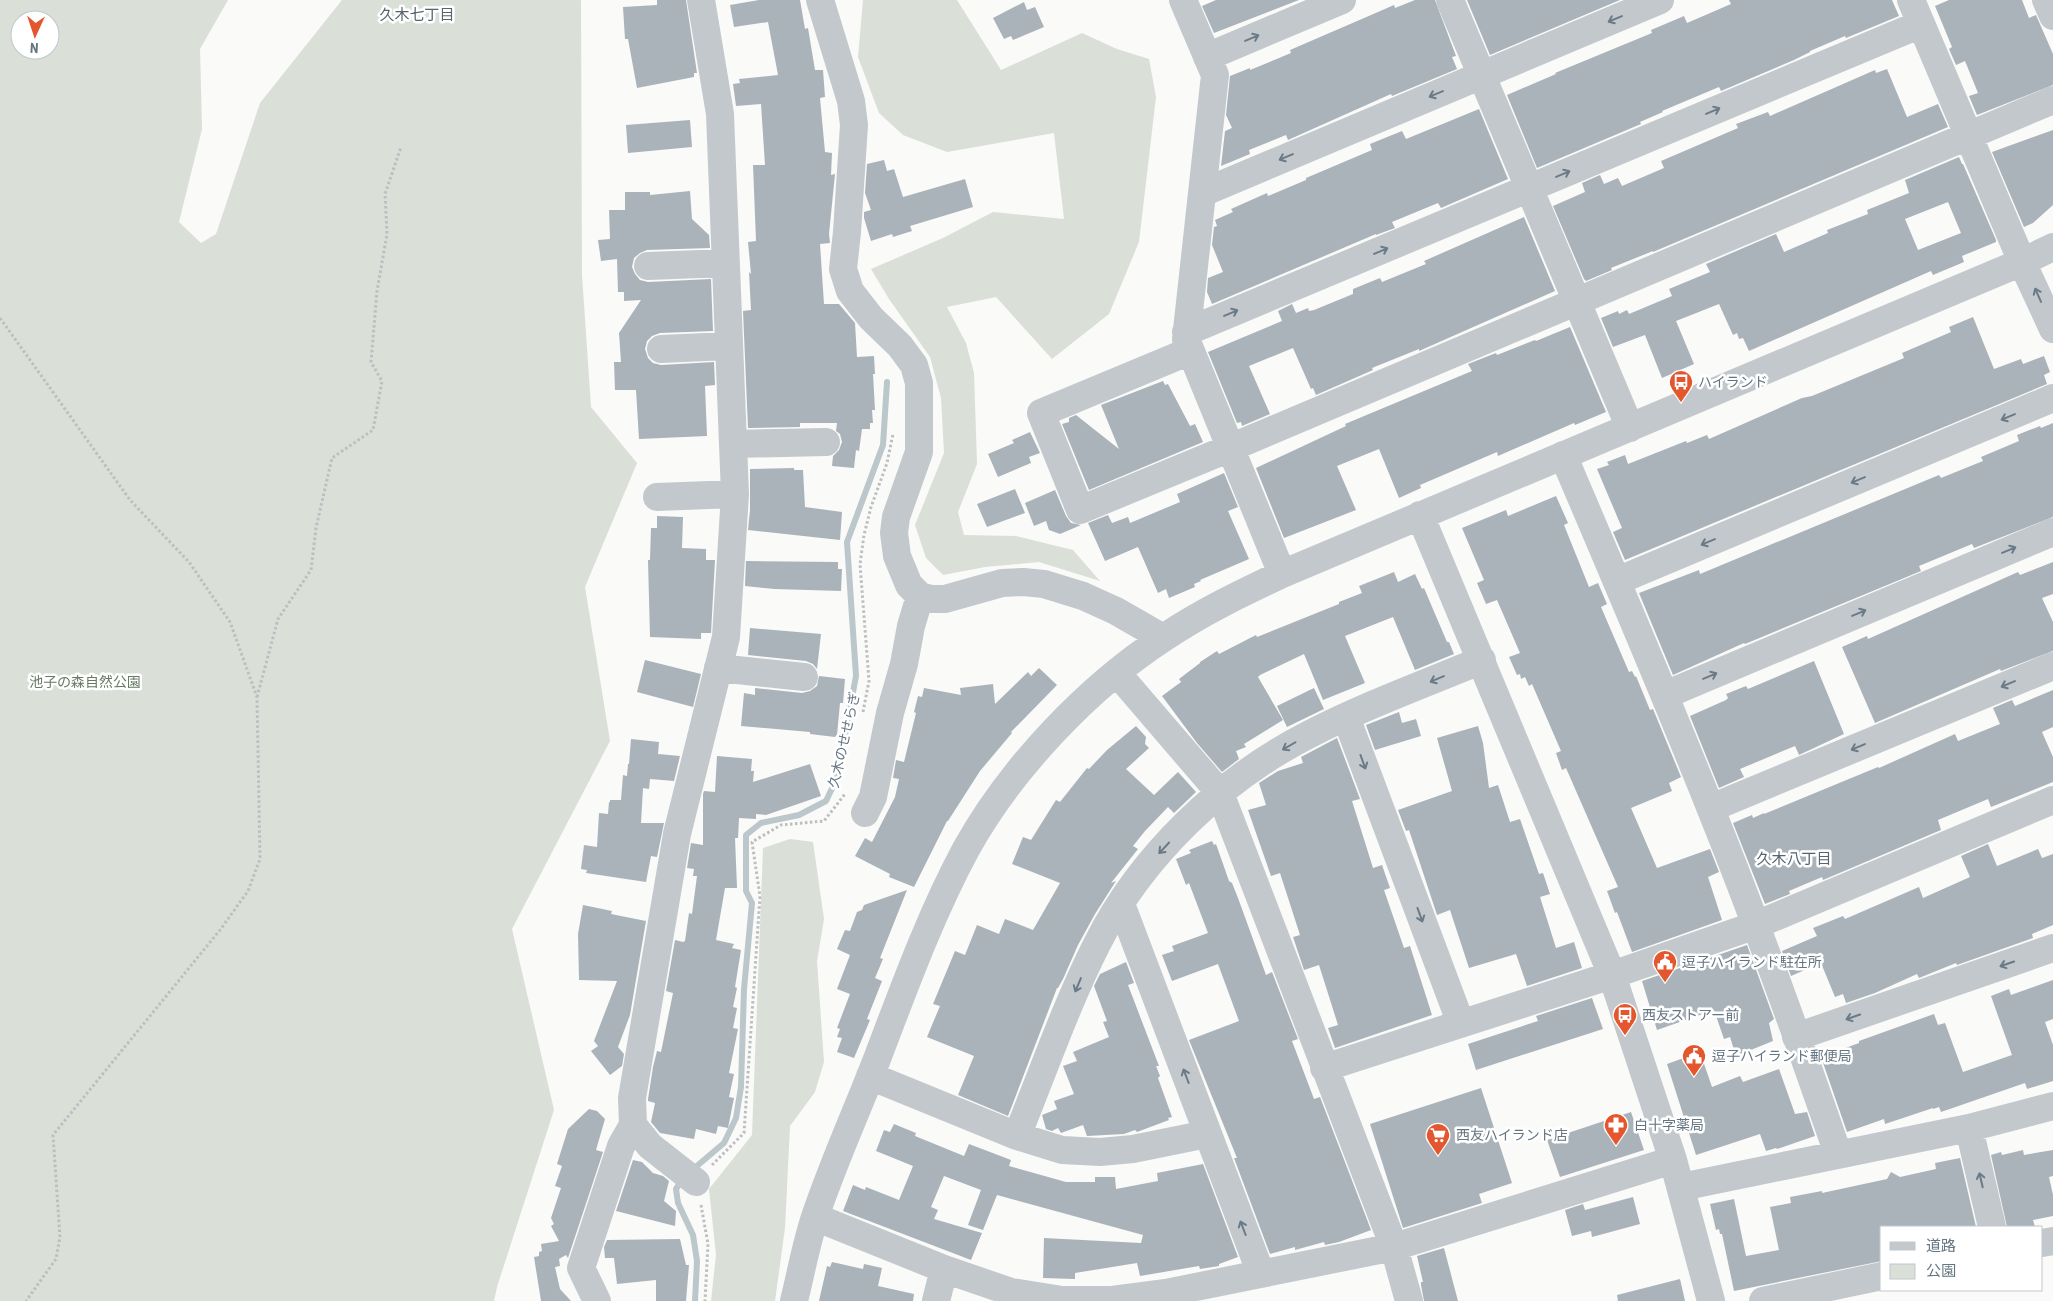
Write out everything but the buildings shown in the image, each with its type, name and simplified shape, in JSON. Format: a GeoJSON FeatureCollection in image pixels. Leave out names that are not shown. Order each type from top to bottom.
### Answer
{"type":"FeatureCollection","features":[{"type":"Feature","properties":{"kind":"street"},"geometry":{"type":"LineString","coordinates":[[597,1301],[581,1268],[621,1146],[633,1125],[632,1098],[677,834],[726,637],[735,494],[726,263],[720,114],[701,0]]}},
{"type":"Feature","properties":{"kind":"street"},"geometry":{"type":"LineString","coordinates":[[820,0],[851,101],[854,125],[843,269],[850,291],[871,318],[900,346],[914,365],[919,383],[919,452],[896,517],[894,533],[897,556],[909,584],[920,596],[931,599],[945,599],[1002,583],[1044,584],[1083,596],[1116,611],[1164,638]]}},
{"type":"Feature","properties":{"kind":"street"},"geometry":{"type":"LineString","coordinates":[[1183,0],[1215,75],[1188,342],[1282,574]]}},
{"type":"Feature","properties":{"kind":"street"},"geometry":{"type":"LineString","coordinates":[[1207,57],[1342,0]]}},
{"type":"Feature","properties":{"kind":"street"},"geometry":{"type":"LineString","coordinates":[[1450,0],[1630,428]]}},
{"type":"Feature","properties":{"kind":"street"},"geometry":{"type":"LineString","coordinates":[[1202,192],[1660,0]]}},
{"type":"Feature","properties":{"kind":"street"},"geometry":{"type":"LineString","coordinates":[[2046,0],[2053,16]]}},
{"type":"Feature","properties":{"kind":"street"},"geometry":{"type":"LineString","coordinates":[[2053,100],[1969,136],[1230,448],[1080,510],[1041,413],[1188,342],[1916,12],[1969,136],[2022,262],[2053,329]]}},
{"type":"Feature","properties":{"kind":"street"},"geometry":{"type":"LineString","coordinates":[[794,1301],[815,1217],[936,910],[967,848],[998,800],[1034,753],[1070,715],[1117,673],[1164,638],[1216,606],[1282,574],[2022,262],[2053,247]]}},
{"type":"Feature","properties":{"kind":"street"},"geometry":{"type":"LineString","coordinates":[[648,266],[726,263]]}},
{"type":"Feature","properties":{"kind":"street"},"geometry":{"type":"LineString","coordinates":[[661,349],[729,346]]}},
{"type":"Feature","properties":{"kind":"street"},"geometry":{"type":"LineString","coordinates":[[1617,581],[2053,398]]}},
{"type":"Feature","properties":{"kind":"street"},"geometry":{"type":"LineString","coordinates":[[733,444],[826,442]]}},
{"type":"Feature","properties":{"kind":"street"},"geometry":{"type":"LineString","coordinates":[[1562,455],[1617,581],[1711,808],[1756,925],[1838,1154]]}},
{"type":"Feature","properties":{"kind":"street"},"geometry":{"type":"LineString","coordinates":[[657,497],[735,494]]}},
{"type":"Feature","properties":{"kind":"street"},"geometry":{"type":"LineString","coordinates":[[1420,515],[1612,975],[1673,1160],[1711,1301]]}},
{"type":"Feature","properties":{"kind":"street"},"geometry":{"type":"LineString","coordinates":[[1665,695],[2053,532]]}},
{"type":"Feature","properties":{"kind":"street"},"geometry":{"type":"LineString","coordinates":[[865,813],[873,797],[890,712],[904,664],[911,626],[920,596]]}},
{"type":"Feature","properties":{"kind":"street"},"geometry":{"type":"LineString","coordinates":[[1017,1136],[1097,943],[1121,904],[1151,862],[1185,825],[1220,792],[1273,755],[1308,735],[1346,716],[1482,660]]}},
{"type":"Feature","properties":{"kind":"street"},"geometry":{"type":"LineString","coordinates":[[1711,808],[2053,666]]}},
{"type":"Feature","properties":{"kind":"street"},"geometry":{"type":"LineString","coordinates":[[718,668],[804,676]]}},
{"type":"Feature","properties":{"kind":"street"},"geometry":{"type":"LineString","coordinates":[[1117,673],[1220,792],[1394,1248],[1409,1301]]}},
{"type":"Feature","properties":{"kind":"street"},"geometry":{"type":"LineString","coordinates":[[1346,716],[1461,1024]]}},
{"type":"Feature","properties":{"kind":"street"},"geometry":{"type":"LineString","coordinates":[[1324,1068],[1612,975],[1756,925],[2053,800]]}},
{"type":"Feature","properties":{"kind":"street"},"geometry":{"type":"LineString","coordinates":[[1121,904],[1261,1274]]}},
{"type":"Feature","properties":{"kind":"street"},"geometry":{"type":"LineString","coordinates":[[1796,1037],[2053,948]]}},
{"type":"Feature","properties":{"kind":"street"},"geometry":{"type":"LineString","coordinates":[[870,1076],[1017,1136],[1062,1150],[1100,1152],[1132,1149],[1207,1134]]}},
{"type":"Feature","properties":{"kind":"street"},"geometry":{"type":"LineString","coordinates":[[1681,1188],[1969,1128],[2053,1106]]}},
{"type":"Feature","properties":{"kind":"street"},"geometry":{"type":"LineString","coordinates":[[633,1125],[650,1146],[691,1177]]}},
{"type":"Feature","properties":{"kind":"street"},"geometry":{"type":"LineString","coordinates":[[1969,1128],[1992,1226]]}},
{"type":"Feature","properties":{"kind":"street"},"geometry":{"type":"LineString","coordinates":[[815,1217],[944,1269],[1011,1292],[1062,1300],[1112,1300],[1166,1293],[1394,1248],[1673,1160]]}},
{"type":"Feature","properties":{"kind":"street"},"geometry":{"type":"LineString","coordinates":[[936,1301],[944,1269]]}},
{"type":"Feature","properties":{"kind":"street"},"geometry":{"type":"LineString","coordinates":[[1763,1301],[1872,1286]]}},
{"type":"Feature","properties":{"kind":"path"},"geometry":{"type":"LineString","coordinates":[[26,1301],[56,1259],[60,1237],[53,1135],[220,930],[248,891],[260,859],[257,697],[278,619],[311,570],[316,528],[332,458],[373,430],[382,381],[371,362],[377,291],[387,234],[385,194],[401,147]]}},
{"type":"Feature","properties":{"kind":"path"},"geometry":{"type":"LineString","coordinates":[[0,318],[130,500],[188,562],[230,622],[257,697]]}},
{"type":"Feature","properties":{"kind":"path","name":"久木のせせらぎ"},"geometry":{"type":"LineString","coordinates":[[862,717],[869,681],[860,564],[864,535],[886,463],[895,424]]}},
{"type":"Feature","properties":{"kind":"path","name":"久木のせせらぎ"},"geometry":{"type":"LineString","coordinates":[[691,1177],[744,1133],[760,896],[752,842],[781,825],[824,821],[847,791]]}},
{"type":"Feature","properties":{"kind":"path"},"geometry":{"type":"LineString","coordinates":[[691,1177],[708,1244],[704,1301]]}},
{"type":"Feature","properties":{"kind":"green space","name":"池子の森自然公園"},"geometry":{"type":"Polygon","coordinates":[[[0,0],[228,0],[200,49],[202,129],[179,222],[201,243],[216,234],[260,103],[342,0],[581,0],[582,275],[591,407],[637,463],[585,587],[610,741],[512,929],[554,1110],[494,1301],[0,1301],[0,0]]]}},
{"type":"Feature","properties":{"kind":"green space"},"geometry":{"type":"Polygon","coordinates":[[[863,0],[957,0],[1001,70],[1082,33],[1117,49],[1149,59],[1156,97],[1139,242],[1109,314],[1052,359],[996,297],[947,307],[966,343],[974,373],[977,464],[958,512],[964,535],[1016,536],[1073,550],[1100,581],[1039,562],[985,567],[943,575],[926,558],[915,525],[944,453],[941,398],[930,357],[889,299],[871,269],[943,238],[993,212],[1064,219],[1054,133],[947,152],[903,135],[879,113],[858,57],[863,0]]]}},
{"type":"Feature","properties":{"kind":"green space"},"geometry":{"type":"Polygon","coordinates":[[[790,839],[813,842],[824,919],[817,961],[824,1062],[815,1092],[790,1126],[785,1228],[775,1301],[711,1301],[716,1255],[709,1189],[752,1135],[763,848],[790,839]]]}},
{"type":"Feature","properties":{"kind":"waterway"},"geometry":{"type":"LineString","coordinates":[[691,1171],[724,1143],[736,1118],[741,1087],[744,989],[752,903],[746,891],[746,835],[761,823],[799,815],[826,801],[837,778],[856,676],[847,542],[883,445],[887,382]]}},
{"type":"Feature","properties":{"kind":"waterway"},"geometry":{"type":"LineString","coordinates":[[682,1180],[676,1189],[678,1203],[693,1235],[697,1261],[695,1301]]}},
{"type":"Feature","properties":{"kind":"place","name":"ハイランド"},"geometry":{"type":"Point","coordinates":[1681,403]}},
{"type":"Feature","properties":{"kind":"place","name":"逗子ハイランド駐在所"},"geometry":{"type":"Point","coordinates":[1665,983]}},
{"type":"Feature","properties":{"kind":"place","name":"西友ストアー前"},"geometry":{"type":"Point","coordinates":[1625,1036]}},
{"type":"Feature","properties":{"kind":"place","name":"逗子ハイランド郵便局"},"geometry":{"type":"Point","coordinates":[1694,1077]}},
{"type":"Feature","properties":{"kind":"place","name":"白十字薬局"},"geometry":{"type":"Point","coordinates":[1616,1146]}},
{"type":"Feature","properties":{"kind":"place","name":"西友ハイランド店"},"geometry":{"type":"Point","coordinates":[1438,1156]}},
{"type":"Feature","properties":{"kind":"district","name":"久木七丁目"},"geometry":{"type":"Point","coordinates":[417,15]}},
{"type":"Feature","properties":{"kind":"district","name":"久木八丁目"},"geometry":{"type":"Point","coordinates":[1794,859]}}]}
